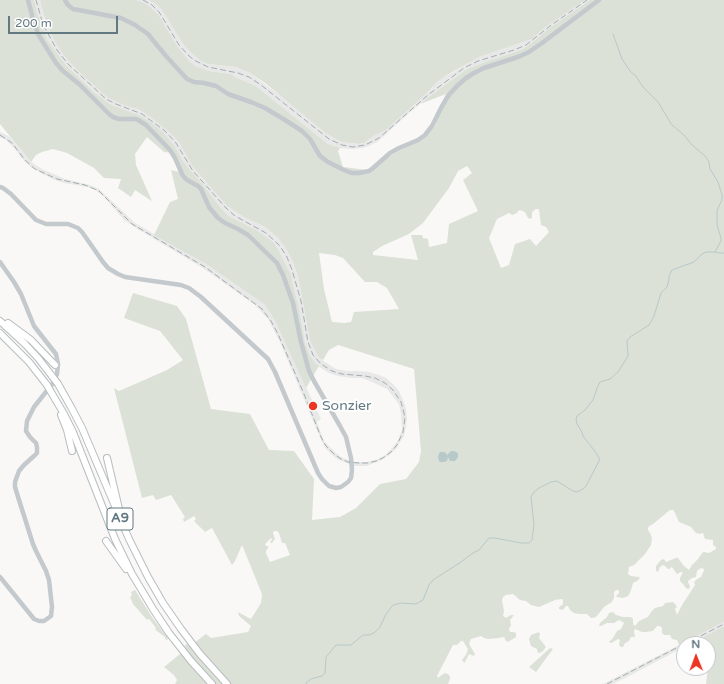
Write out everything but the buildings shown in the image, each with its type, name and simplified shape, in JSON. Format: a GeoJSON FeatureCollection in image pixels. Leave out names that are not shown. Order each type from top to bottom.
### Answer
{"type":"FeatureCollection","features":[{"type":"Feature","properties":{"kind":"highway","name":"A9"},"geometry":{"type":"LineString","coordinates":[[0,320],[38,358],[58,384],[84,433],[124,528],[154,587],[168,611],[195,648],[227,684]]}},
{"type":"Feature","properties":{"kind":"highway"},"geometry":{"type":"LineString","coordinates":[[0,320],[31,340],[54,365]]}},
{"type":"Feature","properties":{"kind":"highway","name":"A9"},"geometry":{"type":"LineString","coordinates":[[0,333],[21,353],[50,391],[64,414],[77,441],[106,518],[122,554],[143,594],[177,643],[212,684]]}},
{"type":"Feature","properties":{"kind":"highway"},"geometry":{"type":"LineString","coordinates":[[50,391],[67,430],[72,451]]}},
{"type":"Feature","properties":{"kind":"highway"},"geometry":{"type":"LineString","coordinates":[[107,458],[124,528]]}},
{"type":"Feature","properties":{"kind":"highway"},"geometry":{"type":"LineString","coordinates":[[106,541],[143,594]]}},
{"type":"Feature","properties":{"kind":"street"},"geometry":{"type":"LineString","coordinates":[[0,187],[11,194],[36,220],[46,224],[68,224],[78,228],[108,268],[118,274],[125,277],[181,285],[189,288],[202,297],[268,359],[320,476],[329,486],[333,488],[341,487],[348,482],[352,476],[352,470],[346,437],[310,372],[300,342],[293,303],[282,270],[277,263],[248,235],[218,218],[209,207],[201,189],[184,177],[170,150],[146,125],[135,119],[112,117],[79,84],[63,71],[56,63],[39,36],[28,0]]}},
{"type":"Feature","properties":{"kind":"street"},"geometry":{"type":"LineString","coordinates":[[65,0],[73,9],[131,22],[148,34],[187,79],[194,82],[216,86],[228,94],[265,108],[302,131],[310,139],[320,156],[328,162],[352,173],[359,173],[369,171],[390,153],[418,140],[425,135],[432,126],[442,104],[448,96],[474,72],[529,52],[599,0]]}},
{"type":"Feature","properties":{"kind":"street"},"geometry":{"type":"LineString","coordinates":[[0,262],[21,294],[34,326],[56,354],[58,364],[57,374],[50,391],[34,407],[27,420],[26,427],[28,434],[36,443],[36,453],[19,471],[16,477],[15,487],[33,544],[49,580],[52,612],[51,616],[41,621],[31,617],[0,577]]}},
{"type":"Feature","properties":{"kind":"shaded area"},"geometry":{"type":"Polygon","coordinates":[[[0,0],[34,0],[48,41],[66,65],[96,94],[106,101],[112,105],[139,115],[163,132],[174,145],[183,161],[229,216],[256,230],[273,242],[291,275],[305,343],[310,356],[319,366],[306,388],[276,323],[264,304],[206,264],[154,235],[170,202],[178,199],[171,170],[183,173],[174,153],[164,152],[147,137],[135,154],[136,165],[152,201],[135,190],[131,197],[118,188],[121,179],[104,178],[94,168],[67,153],[53,149],[36,155],[31,162],[0,124],[0,0]]]}},
{"type":"Feature","properties":{"kind":"shaded area"},"geometry":{"type":"Polygon","coordinates":[[[34,0],[40,0],[45,19],[56,44],[65,57],[78,71],[108,98],[126,106],[138,109],[168,131],[179,142],[192,166],[227,206],[244,217],[265,227],[278,238],[292,260],[298,276],[310,341],[319,358],[336,369],[369,372],[379,375],[386,378],[399,391],[406,409],[406,427],[404,436],[396,449],[388,456],[366,466],[354,466],[337,459],[325,448],[280,342],[268,319],[255,305],[203,268],[124,220],[103,196],[94,189],[52,179],[32,168],[6,140],[0,137],[0,132],[10,137],[31,162],[42,169],[65,179],[90,185],[99,189],[135,223],[206,264],[264,304],[276,323],[321,419],[317,422],[324,441],[336,453],[343,458],[354,462],[367,462],[376,460],[385,455],[394,446],[402,430],[401,414],[399,404],[387,389],[362,378],[338,376],[329,373],[315,364],[310,356],[305,343],[291,275],[273,243],[256,230],[229,216],[221,208],[183,161],[174,145],[163,132],[139,115],[112,105],[106,101],[96,94],[66,65],[48,41],[34,0]]]}},
{"type":"Feature","properties":{"kind":"shaded area"},"geometry":{"type":"Polygon","coordinates":[[[40,0],[136,0],[144,3],[158,14],[176,44],[189,61],[195,66],[209,71],[231,74],[256,86],[328,144],[340,148],[338,151],[343,167],[367,170],[430,132],[435,126],[446,94],[420,104],[431,95],[467,69],[521,50],[590,0],[724,0],[724,622],[697,636],[676,636],[676,640],[672,639],[670,635],[664,635],[660,626],[657,626],[653,631],[646,632],[635,629],[635,637],[631,637],[623,647],[619,645],[620,640],[618,639],[611,643],[609,642],[617,631],[621,629],[624,623],[623,622],[619,620],[614,623],[607,623],[599,626],[609,613],[613,612],[616,615],[623,617],[631,617],[635,626],[639,621],[648,617],[655,608],[663,606],[665,603],[673,602],[676,605],[677,607],[675,609],[677,615],[695,585],[694,582],[701,577],[704,569],[701,568],[697,571],[696,577],[688,581],[690,586],[688,589],[680,581],[683,572],[677,574],[672,567],[668,569],[663,565],[660,567],[658,572],[656,571],[656,566],[661,560],[664,559],[666,562],[676,558],[678,558],[689,570],[703,552],[709,553],[716,549],[713,545],[713,540],[705,539],[703,533],[696,533],[691,527],[679,522],[674,511],[670,510],[649,526],[648,530],[652,538],[651,545],[645,554],[634,565],[629,567],[628,574],[640,578],[633,583],[629,595],[622,598],[617,597],[616,596],[619,591],[616,590],[614,592],[612,602],[604,607],[596,617],[591,618],[587,614],[574,613],[568,606],[566,606],[563,610],[559,609],[559,607],[563,604],[562,599],[555,600],[539,607],[520,600],[513,594],[506,595],[502,600],[504,611],[503,616],[506,618],[514,615],[510,620],[511,625],[509,629],[510,632],[516,633],[516,637],[508,642],[503,637],[488,639],[481,636],[471,639],[469,644],[475,654],[474,656],[469,654],[464,663],[462,660],[468,649],[463,641],[457,645],[453,645],[437,676],[438,678],[446,673],[449,675],[450,679],[448,684],[175,684],[177,680],[174,675],[164,667],[186,649],[185,645],[187,644],[190,646],[206,634],[211,638],[248,632],[251,626],[239,616],[238,612],[251,619],[261,603],[262,594],[242,545],[232,565],[212,528],[205,532],[194,521],[196,519],[194,516],[184,522],[183,519],[185,517],[171,495],[156,500],[153,495],[142,498],[114,388],[119,391],[167,370],[183,360],[160,331],[124,318],[133,293],[177,306],[186,319],[211,409],[250,414],[269,450],[294,451],[314,479],[312,520],[340,517],[356,508],[380,484],[406,479],[419,462],[421,451],[414,369],[338,345],[329,350],[323,360],[319,358],[310,341],[298,276],[292,260],[278,238],[265,227],[244,217],[227,206],[192,166],[179,142],[168,131],[138,109],[126,106],[108,98],[78,71],[65,57],[56,44],[45,19],[40,0]],[[467,166],[458,171],[449,188],[423,223],[409,234],[382,246],[373,252],[373,255],[418,260],[411,235],[422,235],[423,238],[428,239],[429,247],[447,243],[449,224],[478,211],[463,180],[472,173],[467,166]],[[536,209],[532,213],[531,219],[528,218],[525,212],[520,210],[515,214],[512,215],[509,213],[497,219],[489,238],[501,268],[509,265],[515,244],[530,239],[536,246],[549,232],[546,227],[541,225],[539,210],[536,209]],[[319,253],[324,289],[332,322],[351,322],[354,312],[399,309],[387,288],[377,282],[365,282],[343,258],[335,255],[319,253]],[[274,531],[273,533],[275,539],[272,543],[270,543],[271,538],[265,544],[268,546],[266,553],[270,562],[290,555],[285,543],[282,543],[279,533],[274,531]]]}},
{"type":"Feature","properties":{"kind":"shaded area"},"geometry":{"type":"Polygon","coordinates":[[[136,0],[149,0],[156,4],[162,10],[183,44],[208,64],[236,67],[250,73],[342,142],[359,144],[364,143],[386,130],[437,82],[479,57],[532,39],[543,29],[585,0],[590,0],[521,50],[467,69],[431,95],[377,142],[364,148],[351,149],[340,148],[328,144],[256,86],[231,74],[209,71],[194,66],[176,44],[158,14],[149,6],[136,0]]]}},
{"type":"Feature","properties":{"kind":"shaded area"},"geometry":{"type":"Polygon","coordinates":[[[149,0],[585,0],[543,29],[532,39],[479,57],[452,72],[437,82],[386,130],[364,143],[359,144],[342,142],[326,133],[265,83],[250,73],[236,67],[208,64],[200,60],[183,44],[162,10],[149,0]]]}},
{"type":"Feature","properties":{"kind":"shaded area"},"geometry":{"type":"Polygon","coordinates":[[[451,451],[458,453],[458,457],[455,461],[450,461],[448,457],[447,461],[439,461],[438,456],[440,452],[444,452],[448,456],[451,451]]]}},
{"type":"Feature","properties":{"kind":"shaded area"},"geometry":{"type":"Polygon","coordinates":[[[135,590],[168,640],[155,629],[156,628],[149,619],[147,620],[133,604],[130,597],[132,595],[131,592],[135,590]]]}},
{"type":"Feature","properties":{"kind":"shaded area"},"geometry":{"type":"Polygon","coordinates":[[[724,622],[724,626],[705,636],[697,636],[724,622]]]}},
{"type":"Feature","properties":{"kind":"shaded area"},"geometry":{"type":"Polygon","coordinates":[[[724,626],[724,684],[706,684],[707,676],[716,676],[716,636],[705,636],[724,626]]]}},
{"type":"Feature","properties":{"kind":"shaded area"},"geometry":{"type":"Polygon","coordinates":[[[539,632],[539,638],[546,647],[542,652],[538,653],[537,649],[531,646],[529,639],[531,635],[539,632]]]}},
{"type":"Feature","properties":{"kind":"shaded area"},"geometry":{"type":"Polygon","coordinates":[[[676,647],[676,651],[627,677],[613,684],[603,684],[676,647]]]}},
{"type":"Feature","properties":{"kind":"shaded area"},"geometry":{"type":"Polygon","coordinates":[[[550,648],[553,649],[536,672],[529,667],[550,648]]]}},
{"type":"Feature","properties":{"kind":"waterway"},"geometry":{"type":"LineString","coordinates":[[613,34],[622,59],[630,71],[658,102],[672,125],[684,135],[709,162],[710,169],[718,182],[722,195],[722,200],[717,211],[717,225],[721,241],[715,252]]}},
{"type":"Feature","properties":{"kind":"waterway"},"geometry":{"type":"LineString","coordinates":[[306,684],[311,679],[322,676],[325,673],[326,657],[336,645],[351,645],[363,635],[374,633],[380,627],[386,614],[393,605],[401,603],[416,604],[423,600],[429,585],[433,580],[479,550],[489,538],[529,543],[532,540],[534,525],[531,497],[539,488],[551,482],[557,481],[577,492],[586,486],[600,459],[583,436],[577,424],[577,416],[585,410],[593,400],[600,382],[610,379],[618,372],[628,356],[627,341],[630,337],[649,325],[654,316],[661,293],[667,287],[672,270],[694,262],[706,252],[724,253]]}},
{"type":"Feature","properties":{"kind":"railway"},"geometry":{"type":"LineString","coordinates":[[0,135],[12,143],[25,160],[35,169],[57,179],[85,185],[99,191],[132,224],[205,267],[262,309],[278,334],[321,437],[326,446],[334,454],[348,462],[367,463],[383,458],[397,445],[403,432],[405,417],[401,402],[393,390],[385,383],[375,378],[342,374],[332,371],[321,364],[313,355],[308,342],[301,301],[292,270],[287,257],[280,246],[266,233],[235,216],[226,208],[193,171],[176,143],[165,131],[142,114],[106,99],[68,64],[57,50],[46,30],[36,0]]}},
{"type":"Feature","properties":{"kind":"railway"},"geometry":{"type":"LineString","coordinates":[[143,0],[152,5],[159,12],[179,45],[194,60],[208,67],[238,73],[249,77],[329,139],[342,145],[353,147],[365,145],[379,138],[428,95],[464,68],[478,61],[526,45],[587,0]]}},
{"type":"Feature","properties":{"kind":"railway"},"geometry":{"type":"LineString","coordinates":[[701,636],[724,624]]}},
{"type":"Feature","properties":{"kind":"railway"},"geometry":{"type":"LineString","coordinates":[[607,684],[676,648]]}},
{"type":"Feature","properties":{"kind":"place","name":"Sonzier"},"geometry":{"type":"Point","coordinates":[313,406]}}]}
